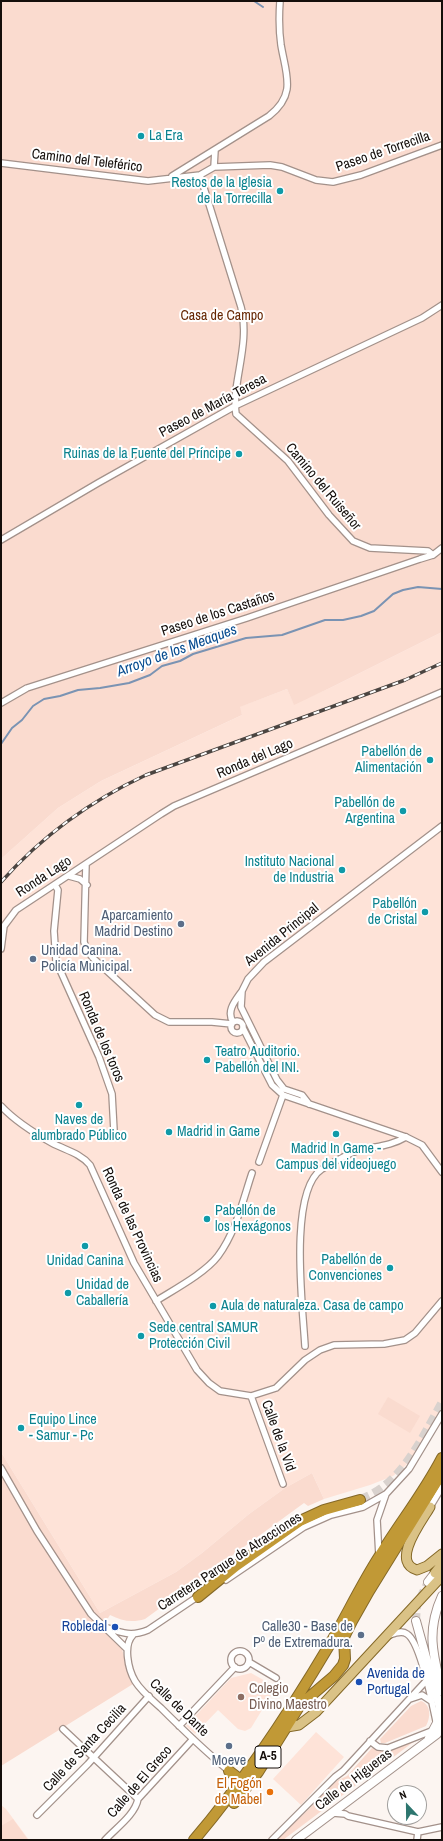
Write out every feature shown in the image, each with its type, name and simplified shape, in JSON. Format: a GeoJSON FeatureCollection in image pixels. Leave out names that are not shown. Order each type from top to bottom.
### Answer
{"type":"FeatureCollection","features":[{"type":"Feature","properties":{"kind":"highway"},"geometry":{"type":"LineString","coordinates":[[379,1557],[401,1525],[442,1458]]}},
{"type":"Feature","properties":{"kind":"highway","name":"A-5"},"geometry":{"type":"LineString","coordinates":[[203,1840],[258,1772],[300,1705],[334,1676],[343,1665],[345,1659],[344,1637],[352,1621],[442,1473]]}},
{"type":"Feature","properties":{"kind":"highway"},"geometry":{"type":"LineString","coordinates":[[198,1596],[236,1566],[300,1521],[324,1510],[360,1500]]}},
{"type":"Feature","properties":{"kind":"highway","name":"A-5"},"geometry":{"type":"LineString","coordinates":[[194,1840],[242,1781],[279,1727],[329,1646],[379,1557]]}},
{"type":"Feature","properties":{"kind":"highway"},"geometry":{"type":"LineString","coordinates":[[229,1771],[242,1781]]}},
{"type":"Feature","properties":{"kind":"main road"},"geometry":{"type":"LineString","coordinates":[[430,1507],[406,1548],[407,1560],[411,1568],[417,1570],[427,1566],[442,1554]]}},
{"type":"Feature","properties":{"kind":"main road"},"geometry":{"type":"LineString","coordinates":[[287,1727],[299,1725],[306,1721],[390,1635],[438,1574],[442,1564]]}},
{"type":"Feature","properties":{"kind":"main road"},"geometry":{"type":"LineString","coordinates":[[428,1582],[438,1574]]}},
{"type":"Feature","properties":{"kind":"main road"},"geometry":{"type":"LineString","coordinates":[[442,1596],[436,1610],[432,1636],[432,1652],[442,1691]]}},
{"type":"Feature","properties":{"kind":"main road","name":"Calle de Higueras"},"geometry":{"type":"LineString","coordinates":[[299,1839],[332,1812],[428,1741],[438,1727],[440,1708],[416,1622]]}},
{"type":"Feature","properties":{"kind":"street"},"geometry":{"type":"LineString","coordinates":[[170,178],[269,116],[284,100],[287,92],[287,75],[280,40],[280,1]]}},
{"type":"Feature","properties":{"kind":"street","name":"Paseo de Torrecilla"},"geometry":{"type":"LineString","coordinates":[[214,167],[270,165],[282,167],[316,180],[333,182],[361,175],[442,145]]}},
{"type":"Feature","properties":{"kind":"street"},"geometry":{"type":"LineString","coordinates":[[215,150],[214,167],[200,175],[241,307],[244,323],[235,406]]}},
{"type":"Feature","properties":{"kind":"street","name":"Camino del Teleférico"},"geometry":{"type":"LineString","coordinates":[[1,163],[136,180],[157,180],[200,175]]}},
{"type":"Feature","properties":{"kind":"street","name":"Paseo de María Teresa"},"geometry":{"type":"LineString","coordinates":[[1,540],[98,483],[235,406],[422,318],[442,305]]}},
{"type":"Feature","properties":{"kind":"street","name":"Camino del Ruiseñor"},"geometry":{"type":"LineString","coordinates":[[235,406],[236,414],[288,461],[329,515],[353,541],[370,548],[428,550],[432,554]]}},
{"type":"Feature","properties":{"kind":"street","name":"Paseo de los Castaños"},"geometry":{"type":"LineString","coordinates":[[1,703],[34,686],[247,618],[432,554],[442,548]]}},
{"type":"Feature","properties":{"kind":"street","name":"Ronda del Lago"},"geometry":{"type":"LineString","coordinates":[[86,864],[174,806],[442,692]]}},
{"type":"Feature","properties":{"kind":"street","name":"Avenida Principal"},"geometry":{"type":"LineString","coordinates":[[233,1023],[230,1018],[230,1011],[248,979],[264,962],[442,826]]}},
{"type":"Feature","properties":{"kind":"street"},"geometry":{"type":"LineString","coordinates":[[86,864],[87,885],[84,942],[87,950],[93,958],[155,1015],[169,1022],[233,1023],[239,1021],[272,1086],[283,1095],[406,1137],[422,1145],[442,1172]]}},
{"type":"Feature","properties":{"kind":"street","name":"Ronda Lago"},"geometry":{"type":"LineString","coordinates":[[1,949],[4,926],[16,910],[86,864]]}},
{"type":"Feature","properties":{"kind":"street"},"geometry":{"type":"LineString","coordinates":[[69,876],[80,878],[87,885]]}},
{"type":"Feature","properties":{"kind":"street","name":"Ronda de los toros"},"geometry":{"type":"LineString","coordinates":[[55,885],[58,890],[54,931],[56,961],[99,1057],[112,1094],[114,1131]]}},
{"type":"Feature","properties":{"kind":"street"},"geometry":{"type":"LineString","coordinates":[[242,991],[242,1011],[280,1086],[284,1089],[302,1095],[309,1104]]}},
{"type":"Feature","properties":{"kind":"street"},"geometry":{"type":"LineString","coordinates":[[233,1023],[232,1030],[234,1033],[249,1040]]}},
{"type":"Feature","properties":{"kind":"street"},"geometry":{"type":"LineString","coordinates":[[238,1034],[243,1028]]}},
{"type":"Feature","properties":{"kind":"street"},"geometry":{"type":"LineString","coordinates":[[259,1162],[283,1095]]}},
{"type":"Feature","properties":{"kind":"street","name":"Ronda de las Provincias"},"geometry":{"type":"LineString","coordinates":[[1,1106],[9,1115],[52,1143],[80,1156],[90,1165],[134,1263],[197,1370],[209,1383],[220,1391],[251,1396],[276,1388],[305,1360],[320,1350],[334,1345],[384,1344],[405,1340],[414,1334],[442,1301]]}},
{"type":"Feature","properties":{"kind":"street"},"geometry":{"type":"LineString","coordinates":[[305,1346],[300,1230],[304,1200],[312,1180],[320,1170],[355,1151],[394,1144],[406,1137]]}},
{"type":"Feature","properties":{"kind":"street"},"geometry":{"type":"LineString","coordinates":[[156,1301],[195,1276],[218,1256],[230,1236],[252,1173]]}},
{"type":"Feature","properties":{"kind":"street","name":"Calle de la Vid"},"geometry":{"type":"LineString","coordinates":[[251,1396],[283,1484]]}},
{"type":"Feature","properties":{"kind":"street"},"geometry":{"type":"LineString","coordinates":[[379,1557],[377,1520],[386,1494],[409,1469],[442,1414]]}},
{"type":"Feature","properties":{"kind":"street"},"geometry":{"type":"LineString","coordinates":[[1,1468],[49,1550],[91,1614],[127,1650]]}},
{"type":"Feature","properties":{"kind":"street"},"geometry":{"type":"LineString","coordinates":[[430,1507],[442,1487]]}},
{"type":"Feature","properties":{"kind":"street","name":"Carretera Parque de Atracciones"},"geometry":{"type":"LineString","coordinates":[[136,1634],[148,1630],[198,1596],[235,1574],[304,1527],[331,1515],[363,1506],[386,1494]]}},
{"type":"Feature","properties":{"kind":"street"},"geometry":{"type":"LineString","coordinates":[[105,1627],[136,1634]]}},
{"type":"Feature","properties":{"kind":"street"},"geometry":{"type":"LineString","coordinates":[[370,1741],[378,1747],[388,1748],[438,1727],[416,1645],[413,1639],[401,1632],[390,1635]]}},
{"type":"Feature","properties":{"kind":"street"},"geometry":{"type":"LineString","coordinates":[[127,1650],[129,1640],[136,1634]]}},
{"type":"Feature","properties":{"kind":"street","name":"Calle de Dante"},"geometry":{"type":"LineString","coordinates":[[127,1650],[134,1680],[179,1726],[229,1771]]}},
{"type":"Feature","properties":{"kind":"street"},"geometry":{"type":"LineString","coordinates":[[236,1652],[245,1652],[248,1656],[249,1662],[245,1668],[240,1669],[235,1667],[231,1659],[236,1652]]}},
{"type":"Feature","properties":{"kind":"street"},"geometry":{"type":"LineString","coordinates":[[249,1662],[276,1678]]}},
{"type":"Feature","properties":{"kind":"street"},"geometry":{"type":"LineString","coordinates":[[179,1726],[235,1667]]}},
{"type":"Feature","properties":{"kind":"street"},"geometry":{"type":"LineString","coordinates":[[272,1840],[343,1771],[426,1681]]}},
{"type":"Feature","properties":{"kind":"street","name":"Calle de Santa Cecilia"},"geometry":{"type":"LineString","coordinates":[[37,1815],[149,1696]]}},
{"type":"Feature","properties":{"kind":"street"},"geometry":{"type":"LineString","coordinates":[[408,1700],[422,1696],[432,1702]]}},
{"type":"Feature","properties":{"kind":"street"},"geometry":{"type":"LineString","coordinates":[[63,1729],[138,1799]]}},
{"type":"Feature","properties":{"kind":"street"},"geometry":{"type":"LineString","coordinates":[[428,1741],[438,1738],[442,1739]]}},
{"type":"Feature","properties":{"kind":"street","name":"Calle de El Greco"},"geometry":{"type":"LineString","coordinates":[[105,1840],[133,1811],[137,1806],[138,1799],[193,1739]]}},
{"type":"Feature","properties":{"kind":"street"},"geometry":{"type":"LineString","coordinates":[[332,1812],[418,1832],[442,1827]]}},
{"type":"Feature","properties":{"kind":"street"},"geometry":{"type":"LineString","coordinates":[[417,1840],[418,1832]]}},
{"type":"Feature","properties":{"kind":"shaded area"},"geometry":{"type":"Polygon","coordinates":[[[442,632],[442,1406],[410,1460],[393,1476],[370,1485],[324,1499],[312,1473],[285,1488],[249,1514],[202,1553],[176,1572],[100,1613],[1,1452],[1,859],[58,808],[101,781],[242,715],[239,707],[287,689],[294,704],[332,687],[442,632]]]}},
{"type":"Feature","properties":{"kind":"shaded area","name":"Colegio Divino Maestro"},"geometry":{"type":"Polygon","coordinates":[[[251,1673],[276,1687],[251,1728],[245,1731],[238,1729],[218,1710],[195,1734],[186,1726],[231,1678],[251,1673]]]}},
{"type":"Feature","properties":{"kind":"shaded area"},"geometry":{"type":"Polygon","coordinates":[[[316,1732],[344,1757],[301,1805],[273,1779],[316,1732]]]}},
{"type":"Feature","properties":{"kind":"shaded area"},"geometry":{"type":"Polygon","coordinates":[[[1,1805],[6,1809],[29,1840],[1,1840],[1,1805]]]}},
{"type":"Feature","properties":{"kind":"green space","name":"Casa de Campo"},"geometry":{"type":"Polygon","coordinates":[[[1,1],[442,1],[442,632],[294,705],[287,689],[240,707],[242,715],[101,781],[58,808],[1,859],[1,1]]]}},
{"type":"Feature","properties":{"kind":"green space"},"geometry":{"type":"Polygon","coordinates":[[[388,1397],[420,1416],[410,1433],[378,1414],[388,1397]]]}},
{"type":"Feature","properties":{"kind":"green space"},"geometry":{"type":"Polygon","coordinates":[[[1,1452],[100,1613],[176,1572],[202,1553],[249,1514],[285,1488],[312,1473],[324,1499],[308,1506],[304,1503],[145,1619],[127,1621],[110,1615],[101,1629],[121,1645],[130,1680],[133,1684],[1,1766],[1,1452]]]}},
{"type":"Feature","properties":{"kind":"green space"},"geometry":{"type":"Polygon","coordinates":[[[421,1701],[427,1705],[429,1712],[429,1719],[426,1726],[385,1743],[381,1743],[380,1739],[411,1706],[421,1701]]]}},
{"type":"Feature","properties":{"kind":"green space"},"geometry":{"type":"Polygon","coordinates":[[[416,1740],[283,1840],[275,1840],[309,1809],[334,1782],[347,1776],[372,1748],[386,1750],[416,1740]]]}},
{"type":"Feature","properties":{"kind":"green space"},"geometry":{"type":"Polygon","coordinates":[[[13,1819],[28,1840],[1,1840],[1,1826],[13,1819]]]}},
{"type":"Feature","properties":{"kind":"waterway"},"geometry":{"type":"LineString","coordinates":[[254,1],[263,7]]}},
{"type":"Feature","properties":{"kind":"waterway","name":"Arroyo de los Meaques"},"geometry":{"type":"LineString","coordinates":[[1,744],[12,728],[22,720],[33,706],[44,699],[78,690],[129,683],[150,675],[162,666],[180,661],[193,654],[246,638],[282,635],[325,620],[343,620],[361,616],[374,611],[393,594],[403,590],[418,587],[442,589]]}},
{"type":"Feature","properties":{"kind":"tunnel"},"geometry":{"type":"LineString","coordinates":[[360,1500],[375,1493],[388,1484],[399,1473],[418,1446],[442,1404]]}},
{"type":"Feature","properties":{"kind":"tunnel"},"geometry":{"type":"LineString","coordinates":[[416,1621],[417,1604],[428,1582]]}},
{"type":"Feature","properties":{"kind":"railway"},"geometry":{"type":"LineString","coordinates":[[1,882],[50,835],[86,808],[125,785],[146,775],[405,680],[442,663]]}},
{"type":"Feature","properties":{"kind":"place","name":"La Era"},"geometry":{"type":"Point","coordinates":[141,136]}},
{"type":"Feature","properties":{"kind":"place","name":"Restos de la Iglesia de la Torrecilla"},"geometry":{"type":"Point","coordinates":[280,191]}},
{"type":"Feature","properties":{"kind":"place","name":"Ruinas de la Fuente del Príncipe"},"geometry":{"type":"Point","coordinates":[239,454]}},
{"type":"Feature","properties":{"kind":"place","name":"Pabellón de Alimentación"},"geometry":{"type":"Point","coordinates":[430,760]}},
{"type":"Feature","properties":{"kind":"place","name":"Pabellón de Argentina"},"geometry":{"type":"Point","coordinates":[403,811]}},
{"type":"Feature","properties":{"kind":"place","name":"Instituto Nacional de Industria"},"geometry":{"type":"Point","coordinates":[342,870]}},
{"type":"Feature","properties":{"kind":"place","name":"Pabellón de Cristal"},"geometry":{"type":"Point","coordinates":[425,912]}},
{"type":"Feature","properties":{"kind":"place","name":"Aparcamiento Madrid Destino"},"geometry":{"type":"Point","coordinates":[181,924]}},
{"type":"Feature","properties":{"kind":"place","name":"Unidad Canina. Policía Municipal."},"geometry":{"type":"Point","coordinates":[33,959]}},
{"type":"Feature","properties":{"kind":"place","name":"Teatro Auditorio. Pabellón del INI."},"geometry":{"type":"Point","coordinates":[207,1060]}},
{"type":"Feature","properties":{"kind":"place","name":"Naves de alumbrado Público"},"geometry":{"type":"Point","coordinates":[79,1105]}},
{"type":"Feature","properties":{"kind":"place","name":"Madrid in Game"},"geometry":{"type":"Point","coordinates":[169,1132]}},
{"type":"Feature","properties":{"kind":"place","name":"Madrid In Game - Campus del videojuego"},"geometry":{"type":"Point","coordinates":[336,1134]}},
{"type":"Feature","properties":{"kind":"place","name":"Pabellón de los Hexágonos"},"geometry":{"type":"Point","coordinates":[207,1219]}},
{"type":"Feature","properties":{"kind":"place","name":"Unidad Canina"},"geometry":{"type":"Point","coordinates":[85,1246]}},
{"type":"Feature","properties":{"kind":"place","name":"Pabellón de Convenciones"},"geometry":{"type":"Point","coordinates":[390,1268]}},
{"type":"Feature","properties":{"kind":"place","name":"Unidad de Caballería"},"geometry":{"type":"Point","coordinates":[68,1293]}},
{"type":"Feature","properties":{"kind":"place","name":"Aula de naturaleza. Casa de campo"},"geometry":{"type":"Point","coordinates":[213,1306]}},
{"type":"Feature","properties":{"kind":"place","name":"Sede central SAMUR Protección Civil"},"geometry":{"type":"Point","coordinates":[141,1336]}},
{"type":"Feature","properties":{"kind":"place","name":"Equipo Lince - Samur - Pc"},"geometry":{"type":"Point","coordinates":[21,1428]}},
{"type":"Feature","properties":{"kind":"place","name":"Robledal"},"geometry":{"type":"Point","coordinates":[115,1627]}},
{"type":"Feature","properties":{"kind":"place","name":"Calle30 - Base de Pº de Extremadura."},"geometry":{"type":"Point","coordinates":[361,1635]}},
{"type":"Feature","properties":{"kind":"place","name":"Avenida de Portugal"},"geometry":{"type":"Point","coordinates":[359,1682]}},
{"type":"Feature","properties":{"kind":"place","name":"Colegio Divino Maestro"},"geometry":{"type":"Point","coordinates":[241,1697]}},
{"type":"Feature","properties":{"kind":"place","name":"Moeve"},"geometry":{"type":"Point","coordinates":[229,1746]}},
{"type":"Feature","properties":{"kind":"place","name":"El Fogón de Mabel"},"geometry":{"type":"Point","coordinates":[270,1792]}}]}
